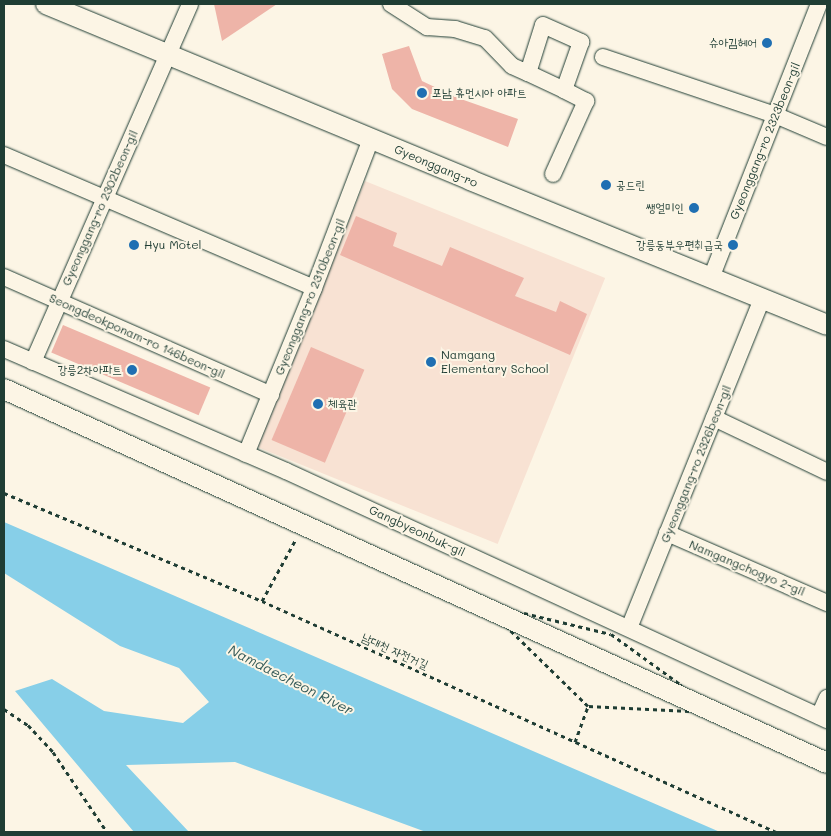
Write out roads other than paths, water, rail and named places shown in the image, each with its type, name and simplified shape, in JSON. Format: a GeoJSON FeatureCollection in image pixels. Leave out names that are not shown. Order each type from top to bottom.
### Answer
{"type":"FeatureCollection","features":[{"type":"Feature","properties":{"kind":"street","name":"Gyeonggang-ro"},"geometry":{"type":"LineString","coordinates":[[46,4],[827,325]]}},
{"type":"Feature","properties":{"kind":"street","name":"Gyeonggang-ro 2302beon-gil"},"geometry":{"type":"LineString","coordinates":[[33,362],[103,198],[169,55],[190,4]]}},
{"type":"Feature","properties":{"kind":"street"},"geometry":{"type":"LineString","coordinates":[[391,4],[427,26],[455,29],[486,38],[512,66],[586,101],[553,174]]}},
{"type":"Feature","properties":{"kind":"street","name":"Gyeonggang-ro 2323beon-gil"},"geometry":{"type":"LineString","coordinates":[[711,278],[819,4]]}},
{"type":"Feature","properties":{"kind":"street"},"geometry":{"type":"LineString","coordinates":[[528,73],[543,25],[581,42],[564,90]]}},
{"type":"Feature","properties":{"kind":"street"},"geometry":{"type":"LineString","coordinates":[[603,56],[775,115],[827,137]]}},
{"type":"Feature","properties":{"kind":"street","name":"Gyeonggang-ro 2310beon-gil"},"geometry":{"type":"LineString","coordinates":[[246,454],[314,288],[371,139]]}},
{"type":"Feature","properties":{"kind":"street"},"geometry":{"type":"LineString","coordinates":[[4,155],[314,288]]}},
{"type":"Feature","properties":{"kind":"street","name":"Seongdeokponam-ro 146beon-gil"},"geometry":{"type":"LineString","coordinates":[[4,277],[271,395]]}},
{"type":"Feature","properties":{"kind":"street","name":"Gyeonggang-ro 2326beon-gil"},"geometry":{"type":"LineString","coordinates":[[629,628],[762,299]]}},
{"type":"Feature","properties":{"kind":"street","name":"Gangbyeonbuk-gil"},"geometry":{"type":"LineString","coordinates":[[4,349],[246,454],[823,718]]}},
{"type":"Feature","properties":{"kind":"street"},"geometry":{"type":"LineString","coordinates":[[4,389],[827,762]]}},
{"type":"Feature","properties":{"kind":"street"},"geometry":{"type":"LineString","coordinates":[[714,418],[827,472]]}},
{"type":"Feature","properties":{"kind":"street","name":"Namgangchogyo 2-gil"},"geometry":{"type":"LineString","coordinates":[[667,533],[827,602]]}},
{"type":"Feature","properties":{"kind":"street"},"geometry":{"type":"LineString","coordinates":[[823,718],[827,698]]}},
{"type":"Feature","properties":{"kind":"water","name":"Namdaecheon River"},"geometry":{"type":"Polygon","coordinates":[[[4,522],[720,832],[426,832],[235,762],[126,765],[189,832],[134,832],[15,691],[52,679],[104,711],[183,723],[209,702],[179,668],[120,646],[4,573],[4,522]]]}},
{"type":"Feature","properties":{"kind":"place","name":"슈아김헤어"},"geometry":{"type":"Point","coordinates":[767,43]}},
{"type":"Feature","properties":{"kind":"place","name":"포남 휴먼시아 아파트"},"geometry":{"type":"Point","coordinates":[422,93]}},
{"type":"Feature","properties":{"kind":"place","name":"공드린"},"geometry":{"type":"Point","coordinates":[606,185]}},
{"type":"Feature","properties":{"kind":"place","name":"쌩얼미인"},"geometry":{"type":"Point","coordinates":[694,208]}},
{"type":"Feature","properties":{"kind":"place","name":"Hyu Motel"},"geometry":{"type":"Point","coordinates":[134,245]}},
{"type":"Feature","properties":{"kind":"place","name":"강릉동부우편취급국"},"geometry":{"type":"Point","coordinates":[733,245]}},
{"type":"Feature","properties":{"kind":"place","name":"Namgang Elementary School"},"geometry":{"type":"Point","coordinates":[431,362]}},
{"type":"Feature","properties":{"kind":"place","name":"강릉2차아파트"},"geometry":{"type":"Point","coordinates":[132,370]}},
{"type":"Feature","properties":{"kind":"place","name":"체육관"},"geometry":{"type":"Point","coordinates":[318,404]}}]}
